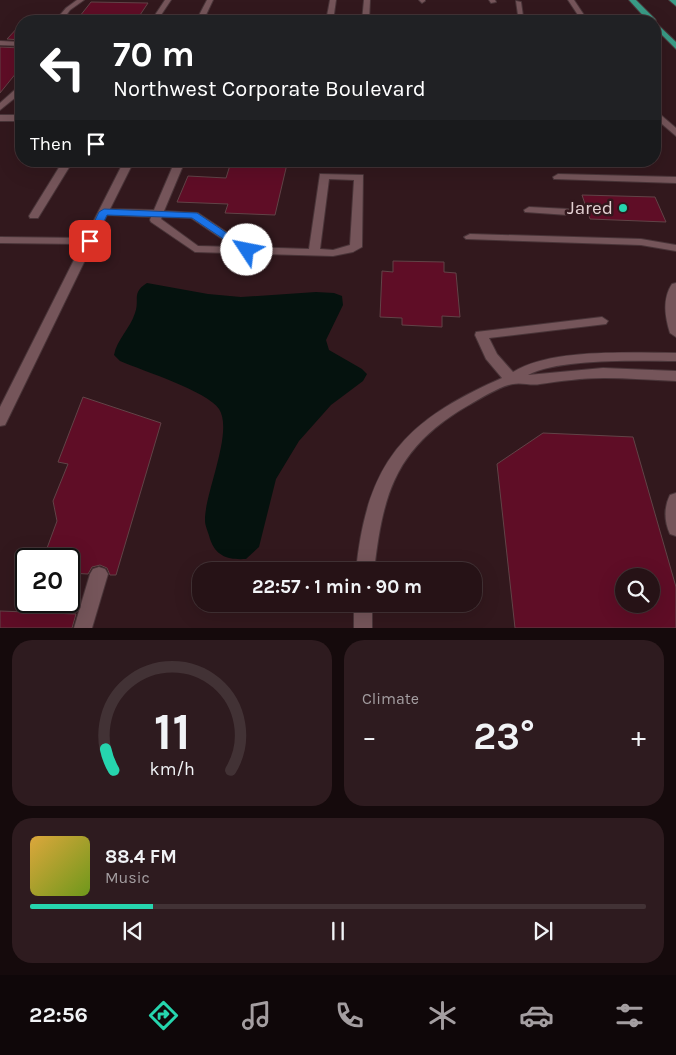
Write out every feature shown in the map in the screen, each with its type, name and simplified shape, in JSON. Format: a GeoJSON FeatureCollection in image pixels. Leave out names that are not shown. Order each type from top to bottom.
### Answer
{"type":"FeatureCollection","features":[{"type":"Feature","properties":{"kind":"main road"},"geometry":{"type":"LineString","coordinates":[[632,0],[646,15]]}},
{"type":"Feature","properties":{"kind":"main road"},"geometry":{"type":"LineString","coordinates":[[672,0],[676,4]]}},
{"type":"Feature","properties":{"kind":"main road"},"geometry":{"type":"LineString","coordinates":[[661,31],[676,47]]}},
{"type":"Feature","properties":{"kind":"street"},"geometry":{"type":"LineString","coordinates":[[63,15],[81,0]]}},
{"type":"Feature","properties":{"kind":"street"},"geometry":{"type":"LineString","coordinates":[[158,15],[168,0]]}},
{"type":"Feature","properties":{"kind":"street"},"geometry":{"type":"LineString","coordinates":[[202,15],[210,0]]}},
{"type":"Feature","properties":{"kind":"street"},"geometry":{"type":"LineString","coordinates":[[331,15],[334,0]]}},
{"type":"Feature","properties":{"kind":"street"},"geometry":{"type":"LineString","coordinates":[[366,15],[367,0]]}},
{"type":"Feature","properties":{"kind":"street"},"geometry":{"type":"LineString","coordinates":[[571,0],[581,15]]}},
{"type":"Feature","properties":{"kind":"street"},"geometry":{"type":"LineString","coordinates":[[518,2],[521,15]]}},
{"type":"Feature","properties":{"kind":"street"},"geometry":{"type":"LineString","coordinates":[[0,43],[15,44]]}},
{"type":"Feature","properties":{"kind":"street"},"geometry":{"type":"LineString","coordinates":[[0,107],[15,93]]}},
{"type":"Feature","properties":{"kind":"street"},"geometry":{"type":"LineString","coordinates":[[7,100],[15,101]]}},
{"type":"Feature","properties":{"kind":"street"},"geometry":{"type":"LineString","coordinates":[[0,118],[15,118]]}},
{"type":"Feature","properties":{"kind":"street"},"geometry":{"type":"LineString","coordinates":[[661,118],[676,133]]}},
{"type":"Feature","properties":{"kind":"street"},"geometry":{"type":"LineString","coordinates":[[661,124],[668,124]]}},
{"type":"Feature","properties":{"kind":"street"},"geometry":{"type":"LineString","coordinates":[[34,216],[64,167]]}},
{"type":"Feature","properties":{"kind":"street"},"geometry":{"type":"LineString","coordinates":[[0,421],[127,167]]}},
{"type":"Feature","properties":{"kind":"street"},"geometry":{"type":"LineString","coordinates":[[156,216],[177,167]]}},
{"type":"Feature","properties":{"kind":"street"},"geometry":{"type":"LineString","coordinates":[[156,216],[195,249],[333,253],[349,250],[356,247],[359,177],[324,176],[314,252]]}},
{"type":"Feature","properties":{"kind":"street"},"geometry":{"type":"LineString","coordinates":[[558,177],[676,180]]}},
{"type":"Feature","properties":{"kind":"street"},"geometry":{"type":"LineString","coordinates":[[529,210],[568,212]]}},
{"type":"Feature","properties":{"kind":"street"},"geometry":{"type":"LineString","coordinates":[[104,212],[156,216],[194,215],[247,250]]}},
{"type":"Feature","properties":{"kind":"street"},"geometry":{"type":"LineString","coordinates":[[470,237],[641,242],[676,248]]}},
{"type":"Feature","properties":{"kind":"street"},"geometry":{"type":"LineString","coordinates":[[0,240],[88,245]]}},
{"type":"Feature","properties":{"kind":"street"},"geometry":{"type":"LineString","coordinates":[[0,247],[88,245]]}},
{"type":"Feature","properties":{"kind":"street"},"geometry":{"type":"LineString","coordinates":[[676,287],[673,293],[671,311],[676,333]]}},
{"type":"Feature","properties":{"kind":"street"},"geometry":{"type":"LineString","coordinates":[[602,321],[481,335],[491,356],[512,380],[538,380],[576,374],[602,373],[676,376]]}},
{"type":"Feature","properties":{"kind":"street"},"geometry":{"type":"LineString","coordinates":[[366,562],[375,508],[391,466],[402,451],[429,426],[460,403],[512,380],[529,369],[558,363],[613,358],[676,357]]}},
{"type":"Feature","properties":{"kind":"street"},"geometry":{"type":"LineString","coordinates":[[676,499],[673,506],[676,529]]}},
{"type":"Feature","properties":{"kind":"street"},"geometry":{"type":"LineString","coordinates":[[82,628],[99,574]]}},
{"type":"Feature","properties":{"kind":"street"},"geometry":{"type":"LineString","coordinates":[[363,612],[364,628]]}},
{"type":"Feature","properties":{"kind":"shaded area"},"geometry":{"type":"Polygon","coordinates":[[[147,283],[208,294],[241,297],[316,292],[334,293],[342,296],[343,305],[326,340],[329,350],[362,369],[367,374],[363,381],[331,405],[299,441],[276,479],[259,547],[246,559],[234,559],[220,554],[210,539],[205,523],[206,509],[223,432],[223,419],[219,409],[202,395],[120,361],[114,355],[135,313],[137,293],[147,283]]]}},
{"type":"Feature","properties":{"kind":"building"},"geometry":{"type":"Polygon","coordinates":[[[91,2],[148,3],[140,15],[81,15],[91,2]]]}},
{"type":"Feature","properties":{"kind":"building"},"geometry":{"type":"Polygon","coordinates":[[[15,30],[15,40],[7,39],[15,30]]]}},
{"type":"Feature","properties":{"kind":"building"},"geometry":{"type":"Polygon","coordinates":[[[0,47],[15,48],[15,74],[0,93],[0,47]]]}},
{"type":"Feature","properties":{"kind":"building"},"geometry":{"type":"Polygon","coordinates":[[[229,167],[286,167],[275,215],[225,213],[228,204],[177,202],[188,176],[226,178],[229,167]]]}},
{"type":"Feature","properties":{"kind":"building","name":"Jared"},"geometry":{"type":"Polygon","coordinates":[[[582,195],[655,197],[666,222],[590,219],[582,195]]]}},
{"type":"Feature","properties":{"kind":"building"},"geometry":{"type":"Polygon","coordinates":[[[393,261],[444,262],[444,272],[456,273],[460,317],[442,316],[442,327],[402,325],[402,318],[380,317],[382,271],[393,272],[393,261]]]}},
{"type":"Feature","properties":{"kind":"building"},"geometry":{"type":"Polygon","coordinates":[[[83,397],[161,423],[116,575],[110,575],[107,568],[100,565],[92,567],[88,574],[80,574],[80,548],[47,548],[57,521],[53,501],[68,464],[58,462],[83,397]]]}},
{"type":"Feature","properties":{"kind":"building"},"geometry":{"type":"Polygon","coordinates":[[[543,433],[633,437],[676,587],[676,628],[515,628],[497,464],[543,433]]]}},
{"type":"Feature","properties":{"kind":"building"},"geometry":{"type":"Polygon","coordinates":[[[0,611],[76,614],[72,628],[0,628],[0,611]]]}},
{"type":"Feature","properties":{"kind":"place","name":"Jared"},"geometry":{"type":"Point","coordinates":[623,208]}},
{"type":"Feature","properties":{"kind":"route"},"geometry":{"type":"LineString","coordinates":[[90,241],[104,212],[194,215],[247,250]]}}]}
